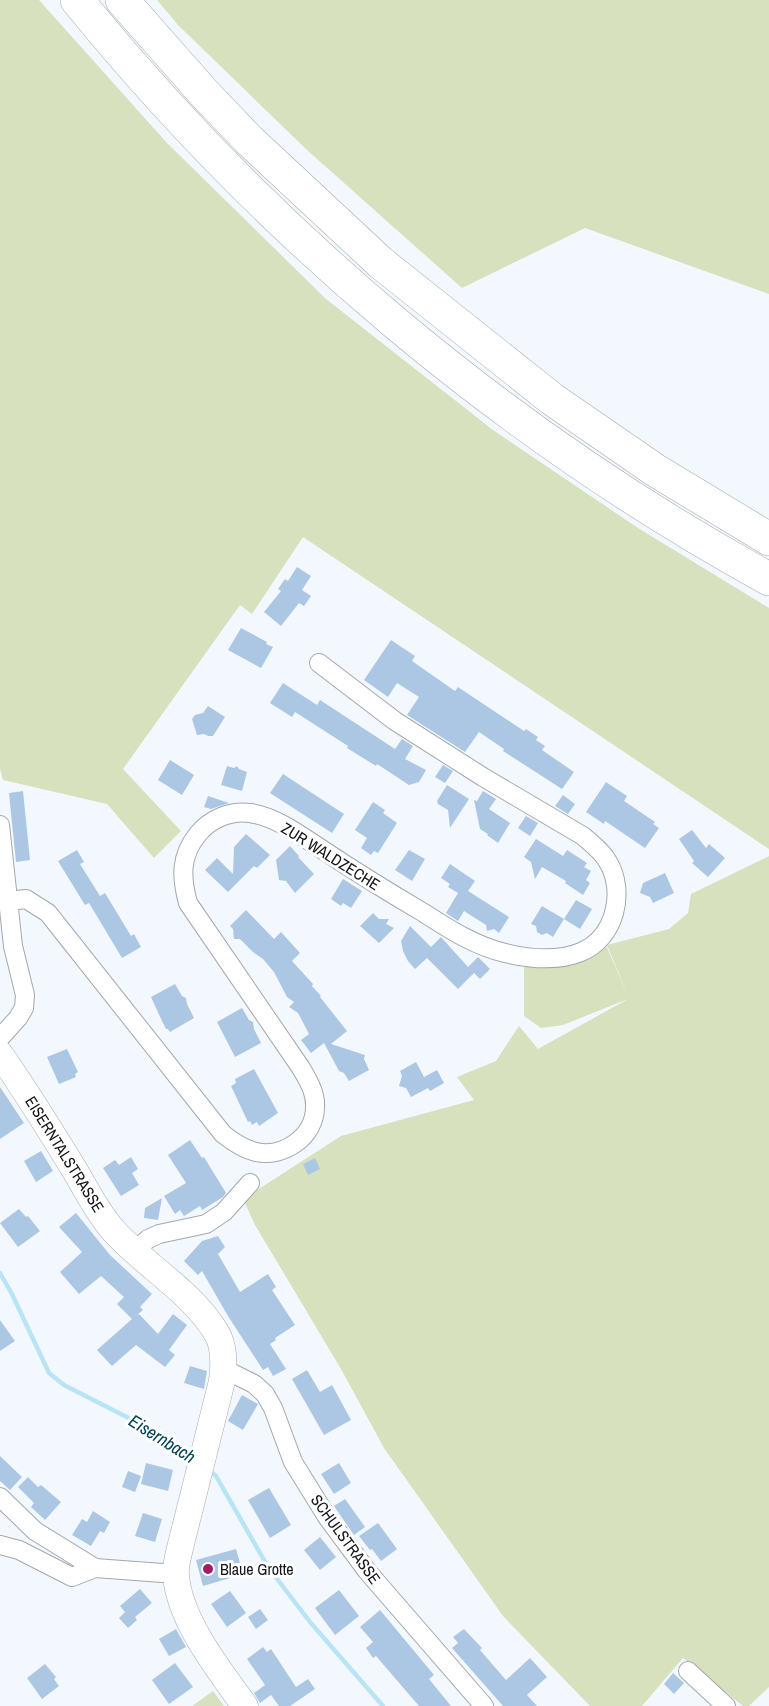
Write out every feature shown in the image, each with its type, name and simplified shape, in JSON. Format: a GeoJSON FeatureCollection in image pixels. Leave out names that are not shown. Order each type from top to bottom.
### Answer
{"type":"FeatureCollection","features":[{"type":"Feature","properties":{"kind":"highway"},"geometry":{"type":"LineString","coordinates":[[77,0],[180,119],[217,158],[298,237],[357,290],[465,378],[531,428],[637,500],[769,579]]}},
{"type":"Feature","properties":{"kind":"highway"},"geometry":{"type":"LineString","coordinates":[[122,0],[249,140],[381,263],[552,399],[655,470],[769,539]]}},
{"type":"Feature","properties":{"kind":"main road","name":"EISERNTALSTRASSE"},"geometry":{"type":"LineString","coordinates":[[0,1054],[104,1219],[134,1251],[204,1314],[218,1335],[223,1351],[224,1368],[180,1548],[176,1574],[179,1595],[199,1640],[212,1662],[245,1706]]}},
{"type":"Feature","properties":{"kind":"street","name":"ZUR WALDZECHE"},"geometry":{"type":"LineString","coordinates":[[8,901],[26,899],[48,913],[223,1134],[239,1146],[268,1154],[280,1152],[297,1143],[304,1135],[313,1119],[314,1099],[312,1088],[302,1068],[188,903],[183,886],[182,870],[194,839],[208,824],[226,815],[238,813],[251,813],[280,823],[384,890],[465,938],[502,953],[527,958],[569,956],[583,951],[601,937],[612,919],[617,888],[608,861],[597,848],[583,836],[483,777],[395,721],[319,663]]}},
{"type":"Feature","properties":{"kind":"street"},"geometry":{"type":"LineString","coordinates":[[0,825],[13,946],[25,995],[24,1008],[0,1038]]}},
{"type":"Feature","properties":{"kind":"street"},"geometry":{"type":"LineString","coordinates":[[134,1251],[147,1239],[159,1234],[206,1224],[224,1212],[250,1183]]}},
{"type":"Feature","properties":{"kind":"street","name":"SCHULSTRASSE"},"geometry":{"type":"LineString","coordinates":[[224,1368],[254,1384],[265,1394],[273,1408],[293,1462],[327,1517],[368,1572],[484,1706]]}},
{"type":"Feature","properties":{"kind":"street"},"geometry":{"type":"LineString","coordinates":[[0,1497],[35,1531],[95,1568]]}},
{"type":"Feature","properties":{"kind":"street"},"geometry":{"type":"LineString","coordinates":[[0,1545],[19,1550],[72,1577],[95,1568],[176,1574]]}},
{"type":"Feature","properties":{"kind":"street"},"geometry":{"type":"LineString","coordinates":[[688,1671],[726,1706]]}},
{"type":"Feature","properties":{"kind":"green space"},"geometry":{"type":"Polygon","coordinates":[[[0,0],[39,0],[167,143],[326,299],[493,430],[638,528],[769,608],[769,849],[303,537],[252,614],[240,605],[123,769],[181,831],[154,858],[107,804],[3,780],[0,769],[0,0]]]}},
{"type":"Feature","properties":{"kind":"green space"},"geometry":{"type":"Polygon","coordinates":[[[157,0],[769,0],[769,294],[585,228],[462,288],[307,150],[178,25],[157,0]]]}},
{"type":"Feature","properties":{"kind":"green space"},"geometry":{"type":"Polygon","coordinates":[[[769,856],[769,1687],[749,1706],[743,1706],[683,1658],[642,1706],[590,1706],[503,1616],[384,1448],[341,1369],[255,1225],[243,1199],[341,1136],[474,1100],[457,1077],[496,1061],[519,1026],[538,1049],[628,999],[563,1025],[541,1028],[524,1016],[524,966],[567,965],[595,953],[606,945],[629,998],[607,945],[669,929],[688,913],[691,894],[769,856]]]}},
{"type":"Feature","properties":{"kind":"green space"},"geometry":{"type":"Polygon","coordinates":[[[213,1691],[224,1706],[192,1706],[213,1691]]]}},
{"type":"Feature","properties":{"kind":"building"},"geometry":{"type":"Polygon","coordinates":[[[297,567],[311,576],[302,590],[311,596],[304,606],[299,603],[281,626],[264,612],[281,591],[278,589],[285,579],[288,581],[297,567]]]}},
{"type":"Feature","properties":{"kind":"building"},"geometry":{"type":"Polygon","coordinates":[[[241,628],[273,647],[261,668],[228,650],[241,628]]]}},
{"type":"Feature","properties":{"kind":"building"},"geometry":{"type":"Polygon","coordinates":[[[391,640],[415,656],[412,661],[455,691],[458,687],[524,731],[526,729],[538,737],[536,740],[545,746],[542,750],[574,772],[562,789],[503,751],[504,749],[479,732],[465,752],[407,715],[419,697],[397,683],[388,697],[364,680],[391,640]]]}},
{"type":"Feature","properties":{"kind":"building"},"geometry":{"type":"Polygon","coordinates":[[[283,683],[317,705],[320,700],[395,749],[402,739],[413,746],[405,759],[426,770],[419,782],[409,785],[347,748],[348,746],[295,712],[292,717],[270,703],[283,683]]]}},
{"type":"Feature","properties":{"kind":"building"},"geometry":{"type":"Polygon","coordinates":[[[208,706],[225,717],[213,736],[197,735],[192,719],[195,715],[203,713],[208,706]]]}},
{"type":"Feature","properties":{"kind":"building"},"geometry":{"type":"Polygon","coordinates":[[[170,760],[194,775],[182,795],[158,780],[170,760]]]}},
{"type":"Feature","properties":{"kind":"building"},"geometry":{"type":"Polygon","coordinates":[[[443,765],[453,771],[445,783],[435,777],[443,765]]]}},
{"type":"Feature","properties":{"kind":"building"},"geometry":{"type":"Polygon","coordinates":[[[227,766],[234,768],[237,766],[247,772],[242,791],[221,785],[227,766]]]}},
{"type":"Feature","properties":{"kind":"building"},"geometry":{"type":"Polygon","coordinates":[[[283,774],[344,814],[332,833],[270,793],[283,774]]]}},
{"type":"Feature","properties":{"kind":"building"},"geometry":{"type":"Polygon","coordinates":[[[606,782],[627,796],[624,801],[655,822],[653,824],[659,828],[645,848],[605,821],[604,824],[586,812],[606,782]]]}},
{"type":"Feature","properties":{"kind":"building"},"geometry":{"type":"Polygon","coordinates":[[[447,785],[469,799],[450,828],[448,810],[437,801],[447,785]]]}},
{"type":"Feature","properties":{"kind":"building"},"geometry":{"type":"Polygon","coordinates":[[[23,791],[30,860],[16,862],[9,793],[23,791]]]}},
{"type":"Feature","properties":{"kind":"building"},"geometry":{"type":"Polygon","coordinates":[[[483,791],[496,799],[489,809],[510,823],[498,843],[480,829],[474,800],[477,801],[483,791]]]}},
{"type":"Feature","properties":{"kind":"building"},"geometry":{"type":"Polygon","coordinates":[[[563,795],[575,804],[568,814],[555,806],[563,795]]]}},
{"type":"Feature","properties":{"kind":"building"},"geometry":{"type":"Polygon","coordinates":[[[208,796],[229,803],[211,809],[204,807],[208,796]]]}},
{"type":"Feature","properties":{"kind":"building"},"geometry":{"type":"Polygon","coordinates":[[[373,802],[385,810],[383,813],[397,823],[378,853],[374,851],[371,855],[361,848],[367,838],[355,830],[373,802]]]}},
{"type":"Feature","properties":{"kind":"building"},"geometry":{"type":"Polygon","coordinates":[[[526,816],[538,823],[530,836],[518,828],[526,816]]]}},
{"type":"Feature","properties":{"kind":"building"},"geometry":{"type":"Polygon","coordinates":[[[692,830],[706,848],[709,844],[725,858],[708,877],[692,863],[694,861],[679,839],[692,830]]]}},
{"type":"Feature","properties":{"kind":"building"},"geometry":{"type":"Polygon","coordinates":[[[246,834],[270,855],[257,868],[254,866],[228,892],[205,870],[217,858],[233,874],[234,847],[246,834]]]}},
{"type":"Feature","properties":{"kind":"building"},"geometry":{"type":"Polygon","coordinates":[[[536,839],[563,856],[567,850],[587,863],[584,867],[591,871],[586,880],[590,883],[583,895],[565,883],[566,881],[542,867],[535,879],[531,862],[524,857],[536,839]]]}},
{"type":"Feature","properties":{"kind":"building"},"geometry":{"type":"Polygon","coordinates":[[[290,846],[314,874],[295,893],[286,881],[279,880],[276,860],[290,846]]]}},
{"type":"Feature","properties":{"kind":"building"},"geometry":{"type":"Polygon","coordinates":[[[77,850],[84,862],[80,864],[100,896],[105,893],[131,936],[134,934],[141,947],[122,958],[89,903],[85,905],[58,861],[77,850]]]}},
{"type":"Feature","properties":{"kind":"building"},"geometry":{"type":"Polygon","coordinates":[[[409,850],[425,859],[412,881],[395,870],[409,850]]]}},
{"type":"Feature","properties":{"kind":"building"},"geometry":{"type":"Polygon","coordinates":[[[450,864],[475,881],[468,891],[509,917],[499,933],[494,929],[487,931],[486,925],[464,911],[458,921],[446,913],[458,893],[448,887],[450,884],[441,878],[450,864]]]}},
{"type":"Feature","properties":{"kind":"building"},"geometry":{"type":"Polygon","coordinates":[[[665,873],[674,893],[653,903],[650,897],[640,893],[643,883],[665,873]]]}},
{"type":"Feature","properties":{"kind":"building"},"geometry":{"type":"Polygon","coordinates":[[[343,879],[362,891],[351,908],[343,903],[341,906],[331,899],[343,879]]]}},
{"type":"Feature","properties":{"kind":"building"},"geometry":{"type":"Polygon","coordinates":[[[576,900],[592,909],[580,929],[564,919],[576,900]]]}},
{"type":"Feature","properties":{"kind":"building"},"geometry":{"type":"Polygon","coordinates":[[[542,906],[564,919],[553,937],[547,933],[542,935],[537,932],[536,926],[531,924],[542,906]]]}},
{"type":"Feature","properties":{"kind":"building"},"geometry":{"type":"Polygon","coordinates":[[[246,910],[274,939],[281,932],[300,953],[292,961],[313,984],[312,986],[347,1031],[331,1044],[365,1055],[364,1059],[369,1070],[349,1081],[344,1073],[339,1071],[324,1043],[311,1053],[301,1040],[309,1034],[298,1013],[289,1007],[294,1002],[287,997],[274,972],[263,959],[240,939],[234,939],[233,929],[230,926],[246,910]]]}},
{"type":"Feature","properties":{"kind":"building"},"geometry":{"type":"Polygon","coordinates":[[[373,913],[379,919],[389,919],[386,924],[394,928],[379,943],[360,926],[373,913]]]}},
{"type":"Feature","properties":{"kind":"building"},"geometry":{"type":"Polygon","coordinates":[[[410,926],[431,947],[441,937],[468,967],[478,957],[490,969],[480,979],[474,973],[458,989],[427,958],[415,969],[403,951],[401,941],[410,926]]]}},
{"type":"Feature","properties":{"kind":"building"},"geometry":{"type":"Polygon","coordinates":[[[175,984],[182,996],[186,998],[194,1018],[170,1032],[166,1029],[151,997],[175,984]]]}},
{"type":"Feature","properties":{"kind":"building"},"geometry":{"type":"Polygon","coordinates":[[[242,1008],[249,1020],[253,1022],[261,1043],[235,1057],[217,1022],[242,1008]]]}},
{"type":"Feature","properties":{"kind":"building"},"geometry":{"type":"Polygon","coordinates":[[[67,1049],[78,1072],[75,1074],[76,1077],[59,1084],[47,1057],[67,1049]]]}},
{"type":"Feature","properties":{"kind":"building"},"geometry":{"type":"Polygon","coordinates":[[[416,1062],[424,1077],[437,1070],[444,1083],[430,1091],[428,1088],[411,1097],[406,1088],[399,1086],[402,1076],[400,1071],[416,1062]]]}},
{"type":"Feature","properties":{"kind":"building"},"geometry":{"type":"Polygon","coordinates":[[[254,1069],[278,1113],[259,1126],[257,1122],[252,1125],[250,1121],[248,1122],[231,1086],[236,1083],[235,1079],[254,1069]]]}},
{"type":"Feature","properties":{"kind":"building"},"geometry":{"type":"Polygon","coordinates":[[[0,1087],[24,1123],[0,1139],[0,1087]]]}},
{"type":"Feature","properties":{"kind":"building"},"geometry":{"type":"Polygon","coordinates":[[[190,1140],[202,1158],[204,1157],[226,1193],[202,1210],[200,1206],[184,1216],[180,1210],[175,1214],[164,1196],[186,1183],[168,1155],[190,1140]]]}},
{"type":"Feature","properties":{"kind":"building"},"geometry":{"type":"Polygon","coordinates":[[[41,1151],[53,1171],[36,1182],[24,1161],[41,1151]]]}},
{"type":"Feature","properties":{"kind":"building"},"geometry":{"type":"Polygon","coordinates":[[[131,1157],[138,1169],[132,1173],[139,1185],[121,1196],[103,1168],[115,1160],[119,1165],[131,1157]]]}},
{"type":"Feature","properties":{"kind":"building"},"geometry":{"type":"Polygon","coordinates":[[[315,1158],[320,1169],[308,1175],[303,1164],[315,1158]]]}},
{"type":"Feature","properties":{"kind":"building"},"geometry":{"type":"Polygon","coordinates":[[[162,1198],[158,1220],[144,1218],[145,1208],[162,1198]]]}},
{"type":"Feature","properties":{"kind":"building"},"geometry":{"type":"Polygon","coordinates":[[[19,1209],[40,1231],[18,1247],[0,1223],[19,1209]]]}},
{"type":"Feature","properties":{"kind":"building"},"geometry":{"type":"Polygon","coordinates":[[[76,1213],[110,1255],[152,1294],[140,1307],[143,1310],[137,1315],[139,1314],[158,1334],[173,1314],[187,1325],[169,1350],[175,1355],[165,1367],[136,1345],[112,1366],[97,1350],[132,1319],[117,1304],[124,1297],[101,1276],[79,1294],[60,1272],[82,1252],[59,1227],[76,1213]]]}},
{"type":"Feature","properties":{"kind":"building"},"geometry":{"type":"Polygon","coordinates":[[[218,1236],[225,1247],[218,1254],[240,1292],[268,1274],[276,1287],[272,1290],[295,1325],[270,1344],[286,1369],[273,1376],[268,1367],[263,1370],[202,1271],[198,1275],[184,1261],[202,1241],[218,1236]]]}},
{"type":"Feature","properties":{"kind":"building"},"geometry":{"type":"Polygon","coordinates":[[[0,1320],[15,1341],[0,1351],[0,1320]]]}},
{"type":"Feature","properties":{"kind":"building"},"geometry":{"type":"Polygon","coordinates":[[[190,1366],[207,1371],[204,1389],[184,1383],[190,1366]]]}},
{"type":"Feature","properties":{"kind":"building"},"geometry":{"type":"Polygon","coordinates":[[[307,1370],[320,1392],[332,1385],[351,1420],[324,1435],[292,1379],[307,1370]]]}},
{"type":"Feature","properties":{"kind":"building"},"geometry":{"type":"Polygon","coordinates":[[[242,1395],[258,1404],[243,1430],[228,1421],[242,1395]]]}},
{"type":"Feature","properties":{"kind":"building"},"geometry":{"type":"Polygon","coordinates":[[[0,1456],[22,1477],[10,1490],[0,1481],[0,1456]]]}},
{"type":"Feature","properties":{"kind":"building"},"geometry":{"type":"Polygon","coordinates":[[[146,1463],[173,1470],[168,1491],[141,1484],[146,1463]]]}},
{"type":"Feature","properties":{"kind":"building"},"geometry":{"type":"Polygon","coordinates":[[[339,1463],[351,1483],[334,1494],[321,1474],[339,1463]]]}},
{"type":"Feature","properties":{"kind":"building"},"geometry":{"type":"Polygon","coordinates":[[[128,1471],[141,1476],[135,1492],[122,1487],[128,1471]]]}},
{"type":"Feature","properties":{"kind":"building"},"geometry":{"type":"Polygon","coordinates":[[[28,1477],[38,1487],[41,1485],[61,1502],[45,1520],[31,1507],[34,1503],[18,1487],[28,1477]]]}},
{"type":"Feature","properties":{"kind":"building"},"geometry":{"type":"Polygon","coordinates":[[[269,1488],[291,1525],[270,1538],[248,1500],[269,1488]]]}},
{"type":"Feature","properties":{"kind":"building"},"geometry":{"type":"Polygon","coordinates":[[[345,1499],[365,1527],[354,1535],[334,1506],[345,1499]]]}},
{"type":"Feature","properties":{"kind":"building"},"geometry":{"type":"Polygon","coordinates":[[[93,1511],[110,1522],[104,1533],[100,1531],[91,1546],[72,1535],[82,1519],[87,1522],[93,1511]]]}},
{"type":"Feature","properties":{"kind":"building"},"geometry":{"type":"Polygon","coordinates":[[[143,1513],[162,1519],[155,1542],[135,1536],[143,1513]]]}},
{"type":"Feature","properties":{"kind":"building"},"geometry":{"type":"Polygon","coordinates":[[[378,1523],[397,1549],[381,1561],[359,1536],[378,1523]]]}},
{"type":"Feature","properties":{"kind":"building"},"geometry":{"type":"Polygon","coordinates":[[[320,1537],[336,1557],[320,1570],[304,1550],[320,1537]]]}},
{"type":"Feature","properties":{"kind":"building"},"geometry":{"type":"Polygon","coordinates":[[[236,1549],[240,1563],[223,1568],[230,1578],[203,1586],[196,1560],[236,1549]]]}},
{"type":"Feature","properties":{"kind":"building"},"geometry":{"type":"Polygon","coordinates":[[[140,1589],[152,1603],[135,1617],[137,1620],[128,1628],[119,1618],[125,1612],[120,1606],[140,1589]]]}},
{"type":"Feature","properties":{"kind":"building"},"geometry":{"type":"Polygon","coordinates":[[[339,1590],[359,1616],[335,1635],[315,1608],[339,1590]]]}},
{"type":"Feature","properties":{"kind":"building"},"geometry":{"type":"Polygon","coordinates":[[[230,1591],[246,1613],[227,1627],[211,1604],[230,1591]]]}},
{"type":"Feature","properties":{"kind":"building"},"geometry":{"type":"Polygon","coordinates":[[[260,1609],[268,1620],[256,1629],[248,1617],[260,1609]]]}},
{"type":"Feature","properties":{"kind":"building"},"geometry":{"type":"Polygon","coordinates":[[[380,1610],[434,1675],[429,1679],[451,1706],[419,1706],[376,1656],[373,1658],[366,1648],[373,1642],[360,1627],[380,1610]]]}},
{"type":"Feature","properties":{"kind":"building"},"geometry":{"type":"Polygon","coordinates":[[[176,1629],[186,1647],[169,1656],[159,1639],[176,1629]]]}},
{"type":"Feature","properties":{"kind":"building"},"geometry":{"type":"Polygon","coordinates":[[[464,1629],[482,1648],[480,1650],[506,1680],[530,1658],[547,1677],[527,1695],[537,1706],[503,1706],[452,1648],[458,1643],[453,1637],[464,1629]]]}},
{"type":"Feature","properties":{"kind":"building"},"geometry":{"type":"Polygon","coordinates":[[[263,1647],[267,1652],[271,1649],[296,1687],[308,1679],[315,1689],[290,1706],[279,1706],[271,1695],[260,1703],[254,1693],[265,1685],[247,1659],[263,1647]]]}},
{"type":"Feature","properties":{"kind":"building"},"geometry":{"type":"Polygon","coordinates":[[[175,1663],[193,1687],[169,1704],[152,1680],[175,1663]]]}},
{"type":"Feature","properties":{"kind":"building"},"geometry":{"type":"Polygon","coordinates":[[[45,1664],[56,1677],[54,1679],[59,1686],[42,1699],[27,1678],[45,1664]]]}},
{"type":"Feature","properties":{"kind":"building"},"geometry":{"type":"Polygon","coordinates":[[[673,1673],[684,1683],[674,1694],[664,1684],[673,1673]]]}},
{"type":"Feature","properties":{"kind":"waterway","name":"Eisernbach"},"geometry":{"type":"LineString","coordinates":[[0,1273],[49,1373],[64,1385],[160,1434],[194,1456]]}},
{"type":"Feature","properties":{"kind":"waterway","name":"Eisernbach"},"geometry":{"type":"LineString","coordinates":[[209,1470],[216,1476],[268,1567],[310,1622],[383,1706]]}},
{"type":"Feature","properties":{"kind":"place","name":"Blaue Grotte"},"geometry":{"type":"Point","coordinates":[208,1569]}}]}
